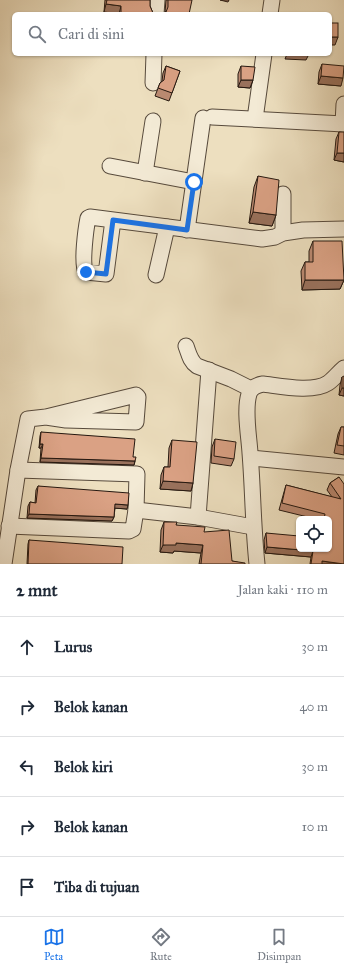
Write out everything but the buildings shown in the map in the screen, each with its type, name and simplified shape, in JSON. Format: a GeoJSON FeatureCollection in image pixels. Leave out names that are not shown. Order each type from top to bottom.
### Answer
{"type":"FeatureCollection","features":[{"type":"Feature","properties":{"kind":"street"},"geometry":{"type":"LineString","coordinates":[[156,12],[157,0]]}},
{"type":"Feature","properties":{"kind":"street"},"geometry":{"type":"LineString","coordinates":[[270,12],[272,0]]}},
{"type":"Feature","properties":{"kind":"street"},"geometry":{"type":"LineString","coordinates":[[153,83],[154,56]]}},
{"type":"Feature","properties":{"kind":"street"},"geometry":{"type":"LineString","coordinates":[[255,119],[264,56]]}},
{"type":"Feature","properties":{"kind":"street"},"geometry":{"type":"LineString","coordinates":[[187,230],[194,182],[207,117],[344,124],[344,104]]}},
{"type":"Feature","properties":{"kind":"street"},"geometry":{"type":"LineString","coordinates":[[145,173],[153,121]]}},
{"type":"Feature","properties":{"kind":"street"},"geometry":{"type":"LineString","coordinates":[[110,166],[194,182]]}},
{"type":"Feature","properties":{"kind":"street"},"geometry":{"type":"LineString","coordinates":[[283,194],[283,233]]}},
{"type":"Feature","properties":{"kind":"street"},"geometry":{"type":"LineString","coordinates":[[113,220],[262,239],[275,237],[283,233],[315,229],[344,228]]}},
{"type":"Feature","properties":{"kind":"street"},"geometry":{"type":"LineString","coordinates":[[156,275],[167,227]]}},
{"type":"Feature","properties":{"kind":"street"},"geometry":{"type":"LineString","coordinates":[[186,346],[192,362],[197,366],[231,379],[251,389]]}},
{"type":"Feature","properties":{"kind":"street"},"geometry":{"type":"LineString","coordinates":[[257,564],[248,404],[251,389],[257,385],[263,384],[305,388],[319,387],[328,383],[344,368]]}},
{"type":"Feature","properties":{"kind":"street"},"geometry":{"type":"LineString","coordinates":[[198,517],[209,370]]}},
{"type":"Feature","properties":{"kind":"street"},"geometry":{"type":"LineString","coordinates":[[4,564],[18,470],[28,419],[46,417],[136,395],[138,397],[136,422],[66,420],[46,417]]}},
{"type":"Feature","properties":{"kind":"street"},"geometry":{"type":"LineString","coordinates":[[251,458],[344,468]]}},
{"type":"Feature","properties":{"kind":"street"},"geometry":{"type":"LineString","coordinates":[[9,526],[129,531],[133,529],[136,510],[137,474],[18,470]]}},
{"type":"Feature","properties":{"kind":"street"},"geometry":{"type":"LineString","coordinates":[[136,510],[198,517],[254,527]]}},
{"type":"Feature","properties":{"kind":"route"},"geometry":{"type":"LineString","coordinates":[[86,272],[106,274],[113,220],[187,230],[194,182]]}}]}
